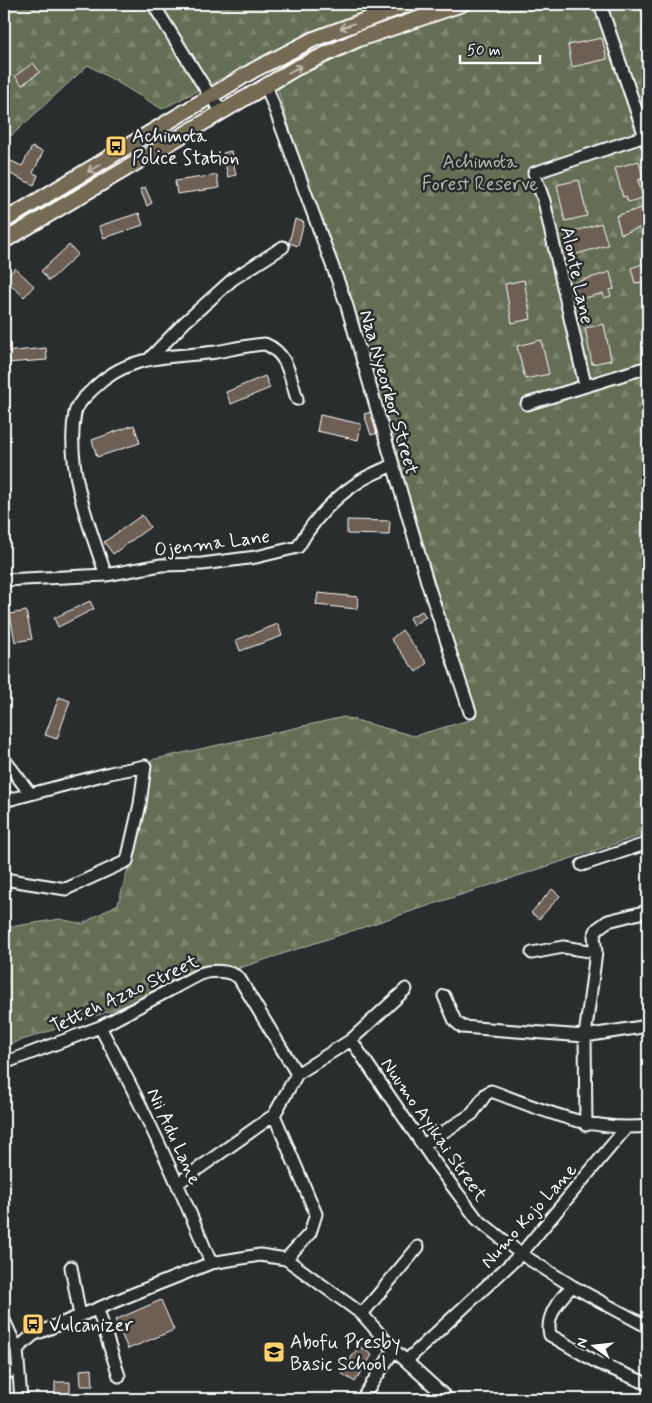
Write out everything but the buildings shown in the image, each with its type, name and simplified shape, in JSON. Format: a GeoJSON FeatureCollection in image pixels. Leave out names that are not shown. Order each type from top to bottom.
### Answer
{"type":"FeatureCollection","features":[{"type":"Feature","properties":{"kind":"main road"},"geometry":{"type":"LineString","coordinates":[[4,221],[210,96],[314,39],[409,4]]}},
{"type":"Feature","properties":{"kind":"main road"},"geometry":{"type":"LineString","coordinates":[[4,241],[296,68],[359,39],[462,4]]}},
{"type":"Feature","properties":{"kind":"main road"},"geometry":{"type":"LineString","coordinates":[[4,250],[21,231]]}},
{"type":"Feature","properties":{"kind":"street"},"geometry":{"type":"LineString","coordinates":[[153,4],[210,96],[223,112]]}},
{"type":"Feature","properties":{"kind":"street"},"geometry":{"type":"LineString","coordinates":[[600,4],[647,141]]}},
{"type":"Feature","properties":{"kind":"street","name":"Naa Nyeorkor Street"},"geometry":{"type":"LineString","coordinates":[[266,85],[346,303],[384,428],[392,465],[428,585],[470,712]]}},
{"type":"Feature","properties":{"kind":"street","name":"Alonte Lane"},"geometry":{"type":"LineString","coordinates":[[585,385],[544,201],[534,173],[647,141]]}},
{"type":"Feature","properties":{"kind":"street"},"geometry":{"type":"LineString","coordinates":[[151,357],[185,322],[233,279],[283,247]]}},
{"type":"Feature","properties":{"kind":"street"},"geometry":{"type":"LineString","coordinates":[[106,576],[88,523],[77,480],[74,444],[75,412],[89,393],[120,367],[151,357],[182,356],[265,344],[275,348],[283,356],[297,399]]}},
{"type":"Feature","properties":{"kind":"street"},"geometry":{"type":"LineString","coordinates":[[527,404],[648,367]]}},
{"type":"Feature","properties":{"kind":"street","name":"Ojenma Lane"},"geometry":{"type":"LineString","coordinates":[[4,580],[106,576],[161,565],[202,564],[256,557],[298,547],[308,530],[325,511],[357,483],[392,465]]}},
{"type":"Feature","properties":{"kind":"street"},"geometry":{"type":"LineString","coordinates":[[4,759],[29,792]]}},
{"type":"Feature","properties":{"kind":"street"},"geometry":{"type":"LineString","coordinates":[[4,801],[29,792],[145,766],[140,804],[127,862],[66,889],[4,879]]}},
{"type":"Feature","properties":{"kind":"street"},"geometry":{"type":"LineString","coordinates":[[582,865],[648,843]]}},
{"type":"Feature","properties":{"kind":"street"},"geometry":{"type":"LineString","coordinates":[[586,1124],[585,1036],[596,952],[594,936],[602,925],[648,911]]}},
{"type":"Feature","properties":{"kind":"street"},"geometry":{"type":"LineString","coordinates":[[532,953],[563,947],[596,952]]}},
{"type":"Feature","properties":{"kind":"street","name":"Tetteh Azao Street"},"geometry":{"type":"LineString","coordinates":[[4,1064],[100,1027],[200,974],[216,972],[233,974],[239,978],[297,1074]]}},
{"type":"Feature","properties":{"kind":"street"},"geometry":{"type":"LineString","coordinates":[[178,1183],[274,1114],[297,1074],[352,1040],[406,989]]}},
{"type":"Feature","properties":{"kind":"street"},"geometry":{"type":"LineString","coordinates":[[444,996],[455,1021],[462,1027],[585,1036],[648,1026]]}},
{"type":"Feature","properties":{"kind":"street","name":"Nii Adu Lane"},"geometry":{"type":"LineString","coordinates":[[100,1027],[141,1102],[178,1183],[211,1263]]}},
{"type":"Feature","properties":{"kind":"street","name":"Nuumo Ayikai Street"},"geometry":{"type":"LineString","coordinates":[[352,1040],[422,1145],[477,1219],[522,1254],[572,1286],[648,1327]]}},
{"type":"Feature","properties":{"kind":"street"},"geometry":{"type":"LineString","coordinates":[[422,1145],[472,1114],[486,1094],[492,1091],[518,1102],[586,1124],[626,1128],[648,1126]]}},
{"type":"Feature","properties":{"kind":"street"},"geometry":{"type":"LineString","coordinates":[[274,1114],[316,1214],[310,1233],[286,1259]]}},
{"type":"Feature","properties":{"kind":"street","name":"Numo Kojo Lane"},"geometry":{"type":"LineString","coordinates":[[406,1361],[522,1254],[626,1128]]}},
{"type":"Feature","properties":{"kind":"street"},"geometry":{"type":"LineString","coordinates":[[362,1314],[418,1247]]}},
{"type":"Feature","properties":{"kind":"street"},"geometry":{"type":"LineString","coordinates":[[17,1349],[33,1335],[211,1263],[260,1255],[286,1259],[362,1314],[394,1350],[448,1399]]}},
{"type":"Feature","properties":{"kind":"street"},"geometry":{"type":"LineString","coordinates":[[71,1267],[80,1316]]}},
{"type":"Feature","properties":{"kind":"street"},"geometry":{"type":"LineString","coordinates":[[572,1286],[558,1301],[548,1329],[550,1335],[598,1363],[648,1384]]}},
{"type":"Feature","properties":{"kind":"street"},"geometry":{"type":"LineString","coordinates":[[98,1310],[119,1376]]}},
{"type":"Feature","properties":{"kind":"street"},"geometry":{"type":"LineString","coordinates":[[4,1320],[17,1349],[21,1399]]}},
{"type":"Feature","properties":{"kind":"street"},"geometry":{"type":"LineString","coordinates":[[362,1399],[394,1350]]}},
{"type":"Feature","properties":{"kind":"green space","name":"Achimota Forest Reserve"},"geometry":{"type":"Polygon","coordinates":[[[4,4],[648,4],[648,833],[4,1046],[4,928],[60,919],[82,924],[118,904],[135,844],[151,760],[344,717],[414,736],[473,719],[267,55],[162,109],[88,65],[11,136],[4,126],[4,4]]]}},
{"type":"Feature","properties":{"kind":"place","name":"Achimota Police Station"},"geometry":{"type":"Point","coordinates":[116,146]}},
{"type":"Feature","properties":{"kind":"place","name":"Vulcanizer"},"geometry":{"type":"Point","coordinates":[33,1324]}},
{"type":"Feature","properties":{"kind":"place","name":"Abofu Presby Basic School"},"geometry":{"type":"Point","coordinates":[274,1352]}}]}
